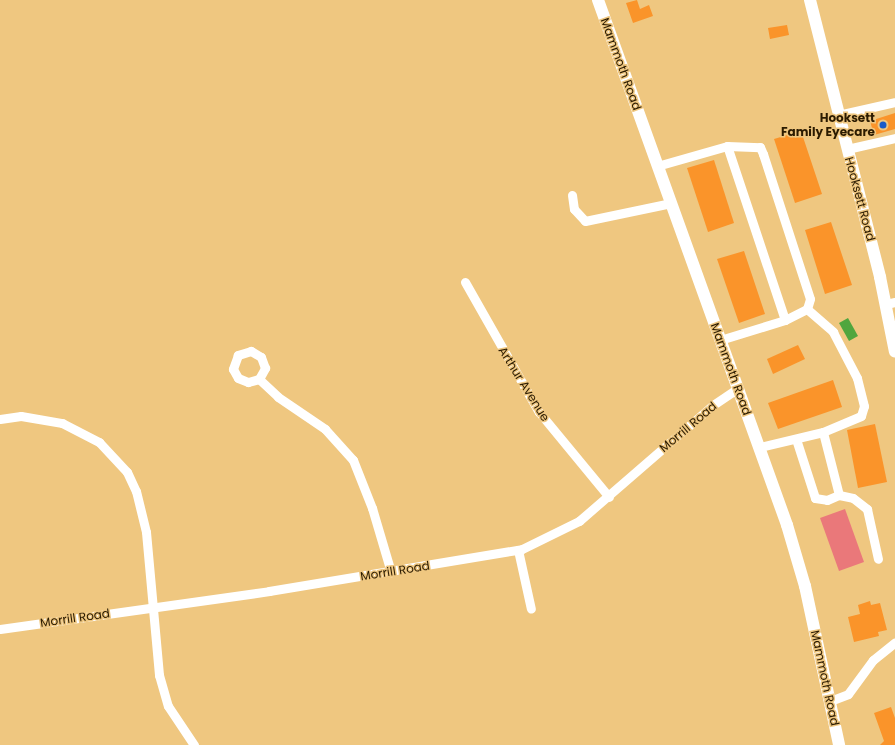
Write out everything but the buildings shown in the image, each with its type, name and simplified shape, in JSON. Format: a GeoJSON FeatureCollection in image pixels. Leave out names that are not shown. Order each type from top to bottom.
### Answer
{"type":"FeatureCollection","features":[{"type":"Feature","properties":{"kind":"main road","name":"Mammoth Road"},"geometry":{"type":"LineString","coordinates":[[598,0],[760,447],[805,586],[839,745]]}},
{"type":"Feature","properties":{"kind":"main road","name":"Hooksett Road"},"geometry":{"type":"LineString","coordinates":[[810,0],[838,116],[891,303],[895,352]]}},
{"type":"Feature","properties":{"kind":"street"},"geometry":{"type":"LineString","coordinates":[[838,116],[895,102]]}},
{"type":"Feature","properties":{"kind":"street"},"geometry":{"type":"LineString","coordinates":[[847,149],[895,138]]}},
{"type":"Feature","properties":{"kind":"street"},"geometry":{"type":"LineString","coordinates":[[727,146],[785,320]]}},
{"type":"Feature","properties":{"kind":"street"},"geometry":{"type":"LineString","coordinates":[[657,166],[727,146],[760,147],[763,154],[810,299],[807,308],[785,320],[720,340]]}},
{"type":"Feature","properties":{"kind":"street"},"geometry":{"type":"LineString","coordinates":[[572,195],[574,208],[585,221],[671,203]]}},
{"type":"Feature","properties":{"kind":"street","name":"Arthur Avenue"},"geometry":{"type":"LineString","coordinates":[[465,282],[539,412],[609,497]]}},
{"type":"Feature","properties":{"kind":"street"},"geometry":{"type":"LineString","coordinates":[[760,447],[823,432],[857,418],[864,406],[857,378],[840,343],[824,321],[807,308]]}},
{"type":"Feature","properties":{"kind":"street"},"geometry":{"type":"LineString","coordinates":[[259,379],[278,397],[325,429],[353,460],[372,508],[391,572]]}},
{"type":"Feature","properties":{"kind":"street","name":"Morrill Road"},"geometry":{"type":"LineString","coordinates":[[0,629],[391,572],[518,550],[562,531],[609,497],[681,432],[738,388]]}},
{"type":"Feature","properties":{"kind":"street"},"geometry":{"type":"LineString","coordinates":[[0,419],[21,416],[62,423],[99,442],[114,456],[127,472],[142,511],[159,675],[168,706],[194,745]]}},
{"type":"Feature","properties":{"kind":"street"},"geometry":{"type":"LineString","coordinates":[[823,432],[839,495]]}},
{"type":"Feature","properties":{"kind":"street"},"geometry":{"type":"LineString","coordinates":[[796,439],[816,498],[820,501],[839,495],[854,498],[867,509],[878,559]]}},
{"type":"Feature","properties":{"kind":"street"},"geometry":{"type":"LineString","coordinates":[[518,550],[531,609]]}},
{"type":"Feature","properties":{"kind":"street"},"geometry":{"type":"LineString","coordinates":[[830,701],[848,694],[873,660],[895,642]]}},
{"type":"Feature","properties":{"kind":"shaded area"},"geometry":{"type":"Polygon","coordinates":[[[848,318],[858,336],[849,341],[839,323],[848,318]]]}},
{"type":"Feature","properties":{"kind":"shaded area"},"geometry":{"type":"Polygon","coordinates":[[[845,509],[864,562],[839,571],[820,518],[845,509]]]}},
{"type":"Feature","properties":{"kind":"place","name":"Hooksett Family Eyecare"},"geometry":{"type":"Point","coordinates":[883,125]}}]}
